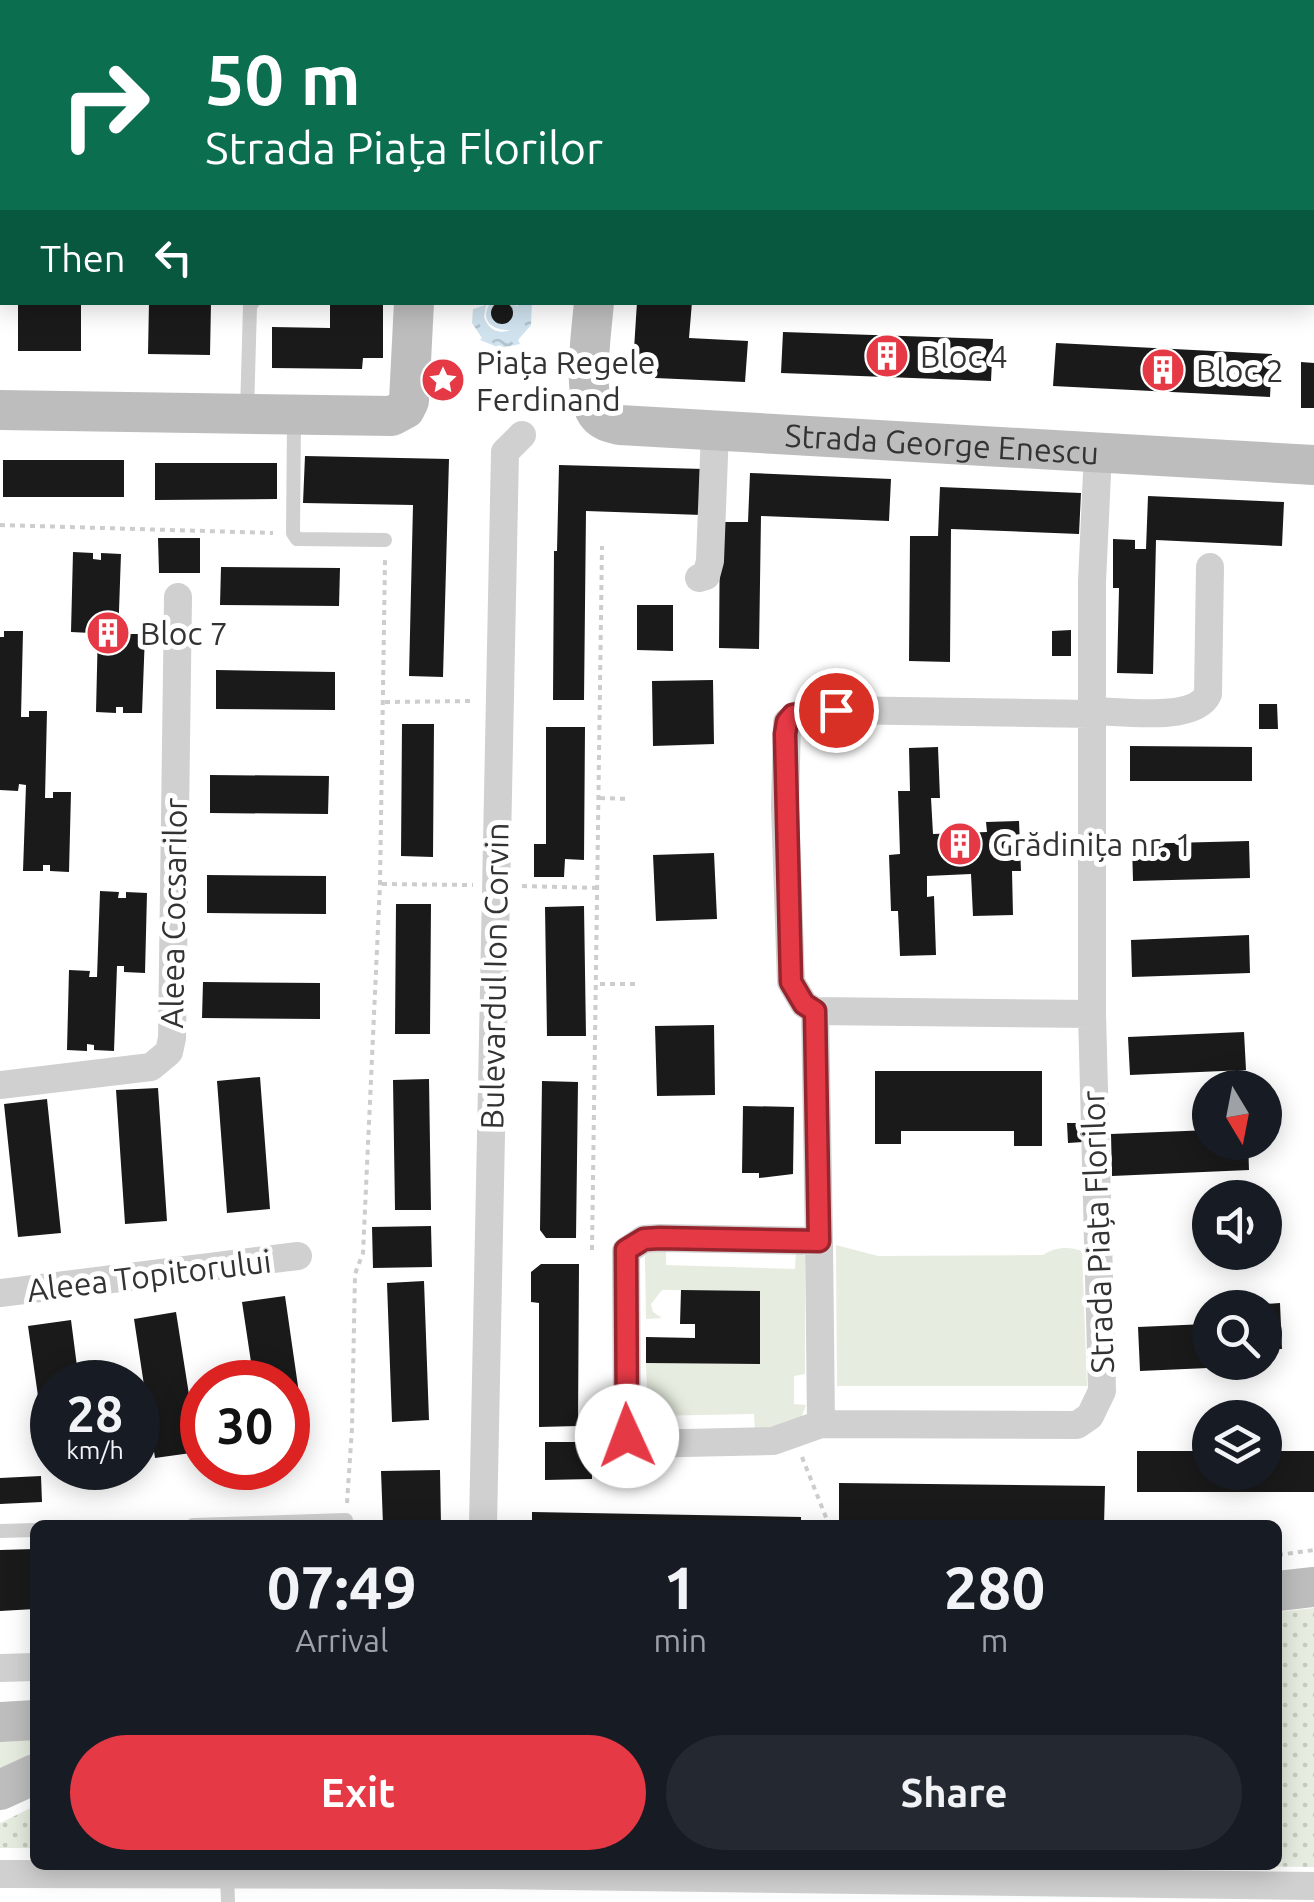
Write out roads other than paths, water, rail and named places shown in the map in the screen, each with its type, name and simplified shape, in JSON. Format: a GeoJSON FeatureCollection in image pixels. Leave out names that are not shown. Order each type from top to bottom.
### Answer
{"type":"FeatureCollection","features":[{"type":"Feature","properties":{"kind":"street"},"geometry":{"type":"LineString","coordinates":[[0,410],[392,416],[405,408],[411,387],[414,305]]}},
{"type":"Feature","properties":{"kind":"street","name":"Strada George Enescu"},"geometry":{"type":"LineString","coordinates":[[594,305],[589,394],[597,414],[606,422],[1314,465]]}},
{"type":"Feature","properties":{"kind":"street"},"geometry":{"type":"LineString","coordinates":[[699,578],[706,576],[710,561],[715,430]]}},
{"type":"Feature","properties":{"kind":"street","name":"Bulevardul Ion Corvin"},"geometry":{"type":"LineString","coordinates":[[482,1520],[505,452],[522,436]]}},
{"type":"Feature","properties":{"kind":"street","name":"Strada Piața Florilor"},"geometry":{"type":"LineString","coordinates":[[819,1241],[660,1238],[644,1239],[626,1250],[625,1428],[630,1442],[773,1441],[821,1424],[1064,1428],[1090,1416],[1102,1391],[1092,1014],[1091,713],[1098,452]]}},
{"type":"Feature","properties":{"kind":"street"},"geometry":{"type":"LineString","coordinates":[[1092,1014],[815,1011],[804,1004],[791,982],[787,722],[793,715],[836,710],[1187,712],[1203,704],[1208,694],[1210,567]]}},
{"type":"Feature","properties":{"kind":"street","name":"Aleea Cocsarilor"},"geometry":{"type":"LineString","coordinates":[[0,1085],[151,1067],[169,1052],[178,597]]}},
{"type":"Feature","properties":{"kind":"street"},"geometry":{"type":"LineString","coordinates":[[815,1011],[821,1424]]}},
{"type":"Feature","properties":{"kind":"street","name":"Aleea Topitorului"},"geometry":{"type":"LineString","coordinates":[[0,1293],[298,1256]]}},
{"type":"Feature","properties":{"kind":"street"},"geometry":{"type":"LineString","coordinates":[[1282,1591],[1314,1587]]}},
{"type":"Feature","properties":{"kind":"street"},"geometry":{"type":"LineString","coordinates":[[0,1668],[30,1667]]}},
{"type":"Feature","properties":{"kind":"street"},"geometry":{"type":"LineString","coordinates":[[0,1722],[30,1720]]}},
{"type":"Feature","properties":{"kind":"street"},"geometry":{"type":"LineString","coordinates":[[0,1790],[30,1776]]}},
{"type":"Feature","properties":{"kind":"street"},"geometry":{"type":"LineString","coordinates":[[0,1874],[228,1888],[473,1881],[1312,1891]]}},
{"type":"Feature","properties":{"kind":"lane"},"geometry":{"type":"LineString","coordinates":[[247,413],[251,305]]}},
{"type":"Feature","properties":{"kind":"lane"},"geometry":{"type":"LineString","coordinates":[[294,414],[293,533],[297,539],[385,540]]}},
{"type":"Feature","properties":{"kind":"lane"},"geometry":{"type":"LineString","coordinates":[[0,1531],[30,1530]]}},
{"type":"Feature","properties":{"kind":"water"},"geometry":{"type":"Polygon","coordinates":[[[486,305],[484,317],[491,328],[510,330],[489,324],[487,309],[496,305],[491,314],[500,324],[510,321],[513,314],[506,305],[532,305],[531,325],[518,340],[520,344],[500,348],[480,340],[472,323],[473,309],[486,305]]]}},
{"type":"Feature","properties":{"kind":"place","name":"Bloc 4"},"geometry":{"type":"Point","coordinates":[887,356]}},
{"type":"Feature","properties":{"kind":"place","name":"Bloc 2"},"geometry":{"type":"Point","coordinates":[1163,370]}},
{"type":"Feature","properties":{"kind":"place","name":"Piața Regele Ferdinand"},"geometry":{"type":"Point","coordinates":[443,380]}},
{"type":"Feature","properties":{"kind":"place","name":"Bloc 7"},"geometry":{"type":"Point","coordinates":[108,633]}},
{"type":"Feature","properties":{"kind":"place","name":"Grădinița nr. 1"},"geometry":{"type":"Point","coordinates":[960,844]}}]}
